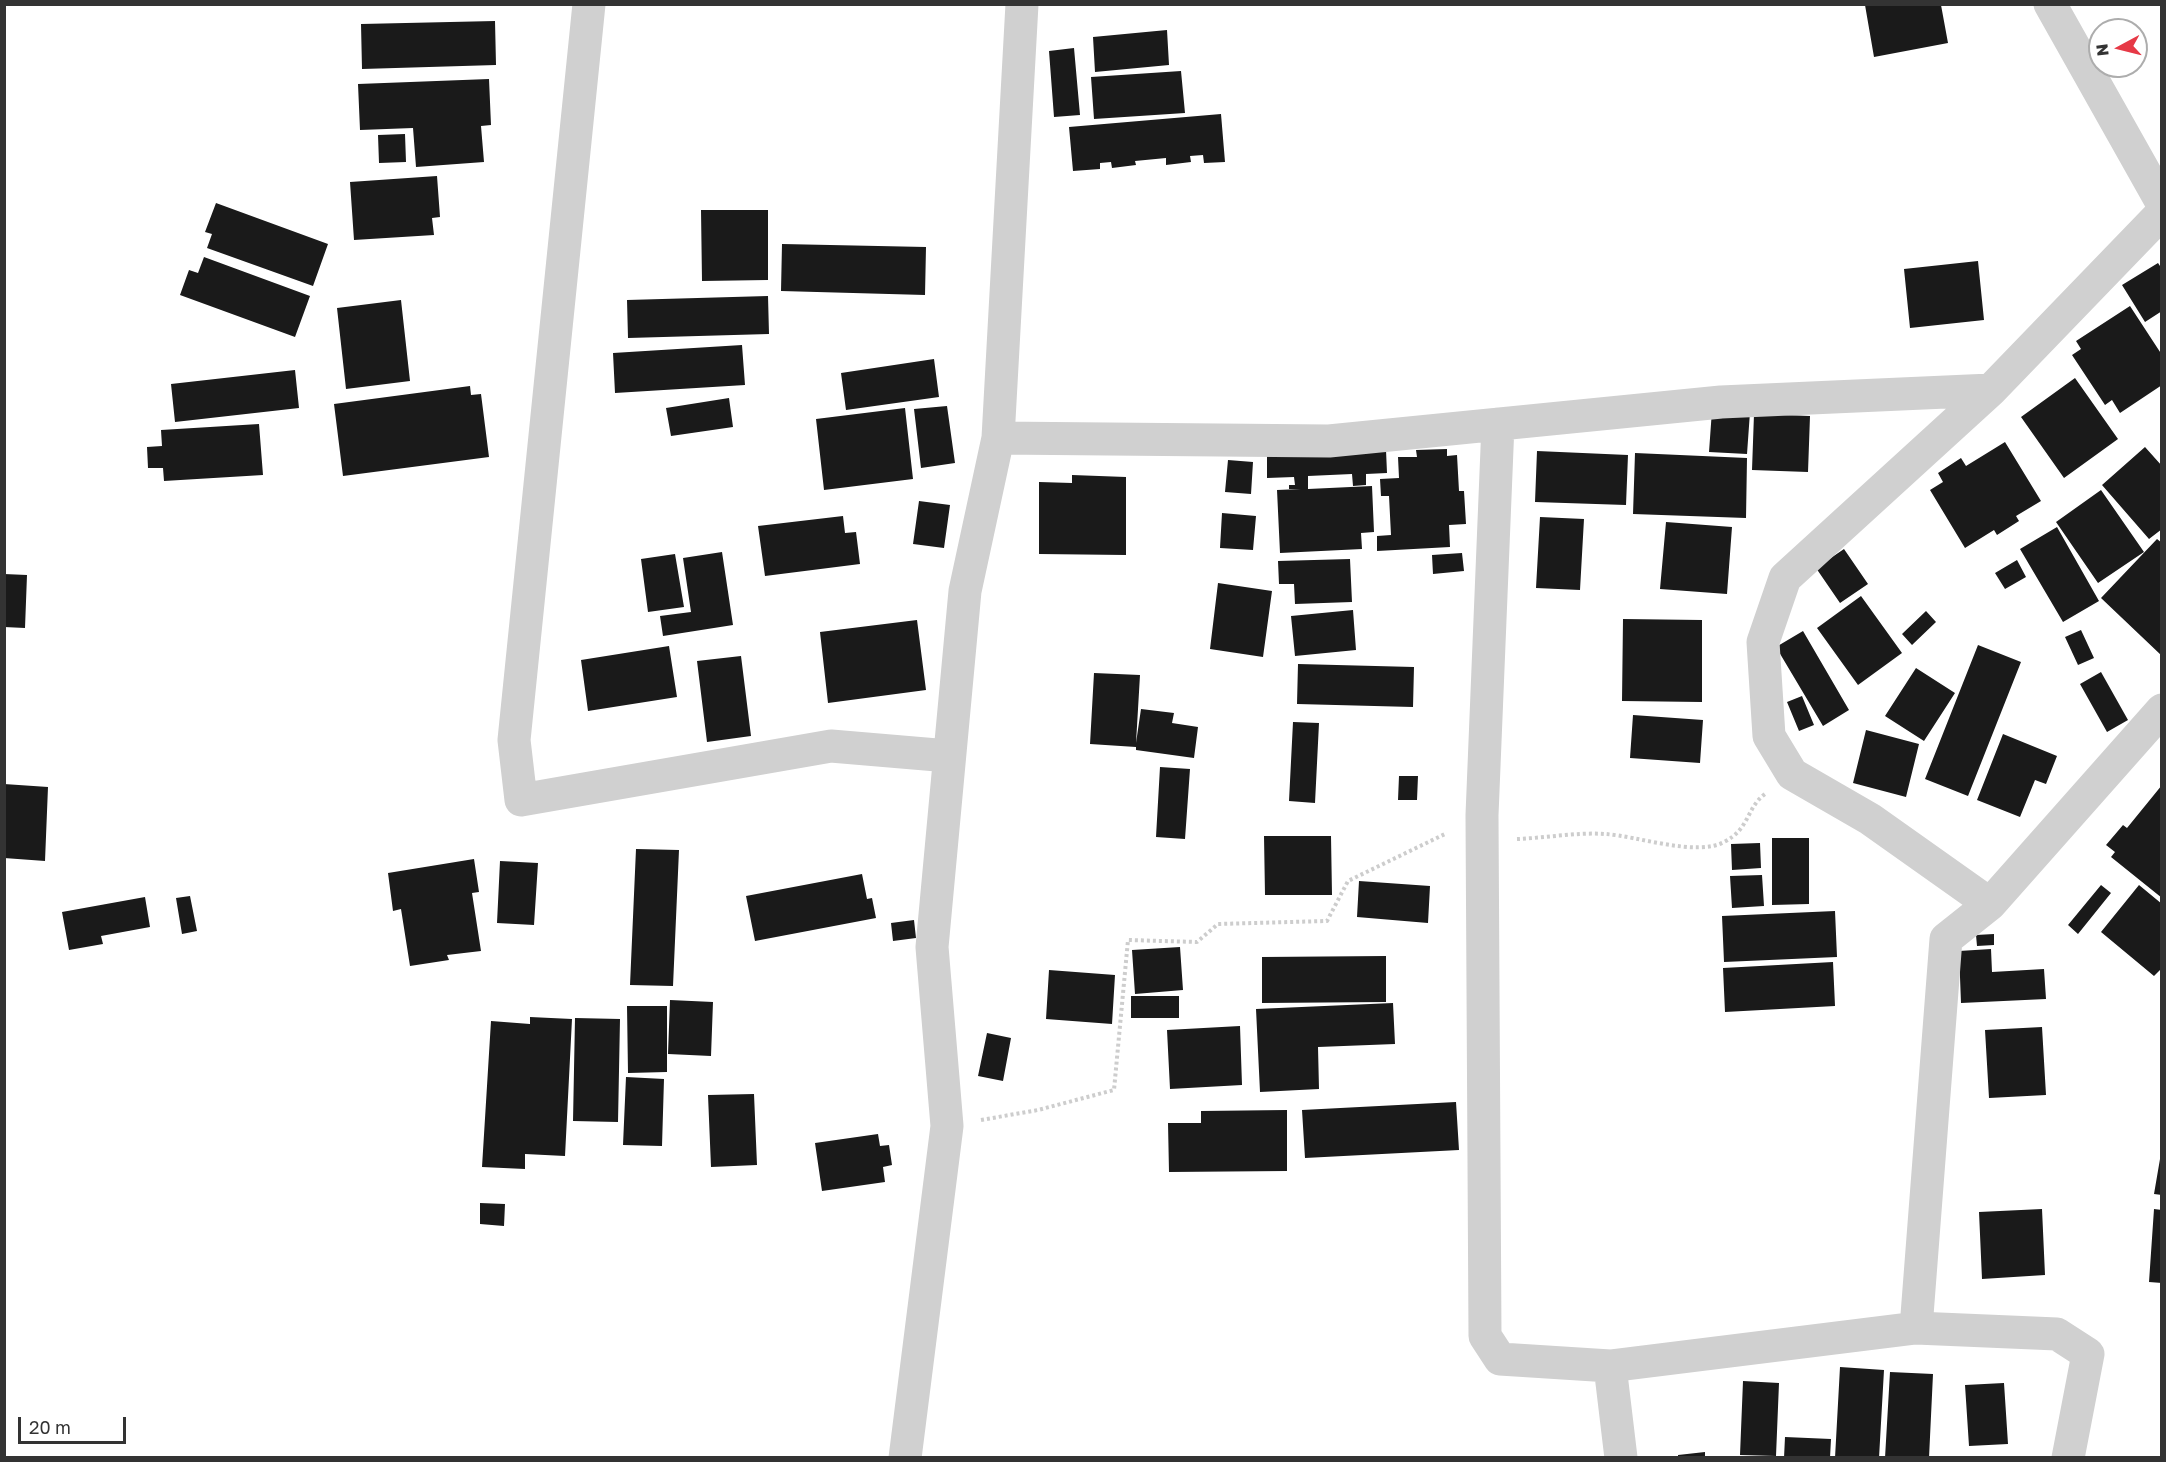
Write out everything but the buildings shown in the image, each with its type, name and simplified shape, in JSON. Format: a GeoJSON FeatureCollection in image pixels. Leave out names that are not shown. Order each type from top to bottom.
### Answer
{"type":"FeatureCollection","features":[{"type":"Feature","properties":{"kind":"street"},"geometry":{"type":"LineString","coordinates":[[589,4],[514,740],[521,800],[831,746],[949,756]]}},
{"type":"Feature","properties":{"kind":"street"},"geometry":{"type":"LineString","coordinates":[[905,1458],[947,1126],[932,947],[965,591],[998,438],[1022,4]]}},
{"type":"Feature","properties":{"kind":"street"},"geometry":{"type":"LineString","coordinates":[[2050,4],[2162,203]]}},
{"type":"Feature","properties":{"kind":"street"},"geometry":{"type":"LineString","coordinates":[[1990,904],[1870,819],[1792,774],[1769,736],[1763,642],[1785,578],[1992,390],[2162,213]]}},
{"type":"Feature","properties":{"kind":"street"},"geometry":{"type":"LineString","coordinates":[[998,438],[1329,441],[1721,402],[1992,390]]}},
{"type":"Feature","properties":{"kind":"street"},"geometry":{"type":"LineString","coordinates":[[1498,424],[1482,828],[1485,1336],[1500,1359],[1610,1366],[1916,1328],[2057,1334],[2088,1354],[2068,1458]]}},
{"type":"Feature","properties":{"kind":"street"},"geometry":{"type":"LineString","coordinates":[[1916,1328],[1946,939],[1990,904],[2162,710]]}},
{"type":"Feature","properties":{"kind":"street"},"geometry":{"type":"LineString","coordinates":[[1610,1366],[1621,1458]]}},
{"type":"Feature","properties":{"kind":"path"},"geometry":{"type":"LineString","coordinates":[[947,1126],[1038,1110],[1113,1090],[1128,940],[1197,942],[1218,924],[1327,921],[1348,881],[1482,828],[1604,834],[1699,848],[1723,843],[1743,829],[1757,800],[1792,774]]}}]}
